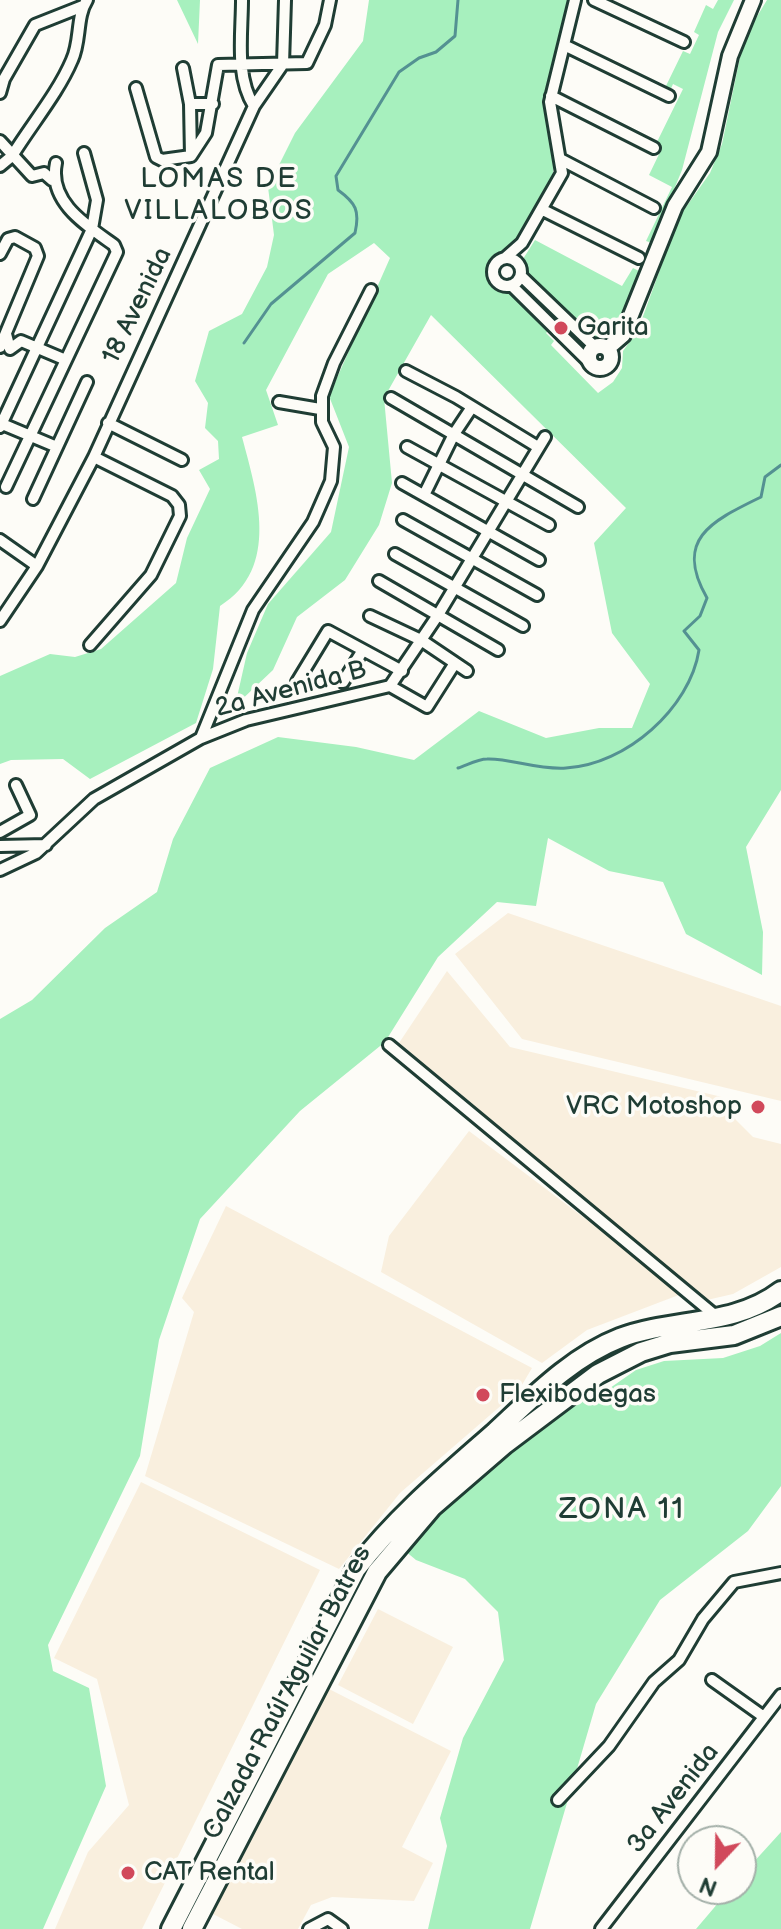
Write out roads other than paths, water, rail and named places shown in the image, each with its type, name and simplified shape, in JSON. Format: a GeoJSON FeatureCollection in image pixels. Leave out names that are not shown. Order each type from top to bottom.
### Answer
{"type":"FeatureCollection","features":[{"type":"Feature","properties":{"kind":"highway","name":"Calzada Raúl Aguilar Batres"},"geometry":{"type":"LineString","coordinates":[[171,1929],[356,1569],[399,1518],[548,1384],[592,1352],[624,1337],[675,1323],[719,1318],[756,1308],[781,1291]]}},
{"type":"Feature","properties":{"kind":"highway","name":"Calzada Raúl Aguilar Batres"},"geometry":{"type":"LineString","coordinates":[[192,1929],[377,1572],[432,1507],[598,1374],[641,1352],[670,1343],[734,1335],[781,1316]]}},
{"type":"Feature","properties":{"kind":"highway"},"geometry":{"type":"LineString","coordinates":[[548,1384],[558,1403]]}},
{"type":"Feature","properties":{"kind":"street"},"geometry":{"type":"LineString","coordinates":[[242,0],[245,89],[254,106]]}},
{"type":"Feature","properties":{"kind":"street"},"geometry":{"type":"LineString","coordinates":[[283,64],[285,0]]}},
{"type":"Feature","properties":{"kind":"street"},"geometry":{"type":"LineString","coordinates":[[136,88],[156,157],[162,160],[191,156],[201,145],[213,104],[218,65],[242,62],[301,63],[311,58],[325,25],[330,0]]}},
{"type":"Feature","properties":{"kind":"street"},"geometry":{"type":"LineString","coordinates":[[505,258],[513,259],[520,271],[574,329],[601,347],[611,359],[607,365],[593,366],[511,285],[498,282],[494,275],[497,262],[522,243],[560,179],[562,160],[551,115],[551,96],[575,0]]}},
{"type":"Feature","properties":{"kind":"street"},"geometry":{"type":"LineString","coordinates":[[594,0],[684,42]]}},
{"type":"Feature","properties":{"kind":"street"},"geometry":{"type":"LineString","coordinates":[[601,347],[623,335],[675,206],[706,162],[738,32],[753,0]]}},
{"type":"Feature","properties":{"kind":"street"},"geometry":{"type":"LineString","coordinates":[[0,93],[2,80],[35,25],[85,3]]}},
{"type":"Feature","properties":{"kind":"street"},"geometry":{"type":"LineString","coordinates":[[0,166],[12,156],[69,68],[80,41],[85,3]]}},
{"type":"Feature","properties":{"kind":"street"},"geometry":{"type":"LineString","coordinates":[[564,45],[669,96]]}},
{"type":"Feature","properties":{"kind":"street","name":"18 Avenida"},"geometry":{"type":"LineString","coordinates":[[0,621],[37,566],[94,457],[254,106],[283,64]]}},
{"type":"Feature","properties":{"kind":"street"},"geometry":{"type":"LineString","coordinates":[[183,68],[190,104],[191,156]]}},
{"type":"Feature","properties":{"kind":"street"},"geometry":{"type":"LineString","coordinates":[[551,96],[654,148]]}},
{"type":"Feature","properties":{"kind":"street"},"geometry":{"type":"LineString","coordinates":[[190,104],[213,104]]}},
{"type":"Feature","properties":{"kind":"street"},"geometry":{"type":"LineString","coordinates":[[0,141],[32,176],[44,173],[52,180],[58,196],[92,229],[114,245],[117,252],[6,487]]}},
{"type":"Feature","properties":{"kind":"street"},"geometry":{"type":"LineString","coordinates":[[57,447],[1,425],[92,229],[97,200],[84,153]]}},
{"type":"Feature","properties":{"kind":"street"},"geometry":{"type":"LineString","coordinates":[[562,160],[654,208]]}},
{"type":"Feature","properties":{"kind":"street"},"geometry":{"type":"LineString","coordinates":[[52,180],[56,163]]}},
{"type":"Feature","properties":{"kind":"street"},"geometry":{"type":"LineString","coordinates":[[543,210],[639,258]]}},
{"type":"Feature","properties":{"kind":"street"},"geometry":{"type":"LineString","coordinates":[[0,254],[8,239],[15,237],[35,248],[38,256],[0,347]]}},
{"type":"Feature","properties":{"kind":"street"},"geometry":{"type":"LineString","coordinates":[[511,285],[520,271],[522,243]]}},
{"type":"Feature","properties":{"kind":"street"},"geometry":{"type":"LineString","coordinates":[[201,738],[253,610],[292,556],[331,481],[334,447],[322,422],[320,409],[334,363],[371,290]]}},
{"type":"Feature","properties":{"kind":"street"},"geometry":{"type":"LineString","coordinates":[[565,339],[574,329]]}},
{"type":"Feature","properties":{"kind":"street"},"geometry":{"type":"LineString","coordinates":[[3,336],[10,349],[21,341],[66,360]]}},
{"type":"Feature","properties":{"kind":"street"},"geometry":{"type":"LineString","coordinates":[[406,371],[538,447]]}},
{"type":"Feature","properties":{"kind":"street"},"geometry":{"type":"LineString","coordinates":[[33,499],[87,382]]}},
{"type":"Feature","properties":{"kind":"street"},"geometry":{"type":"LineString","coordinates":[[391,398],[578,507]]}},
{"type":"Feature","properties":{"kind":"street"},"geometry":{"type":"LineString","coordinates":[[279,402],[320,409]]}},
{"type":"Feature","properties":{"kind":"street"},"geometry":{"type":"LineString","coordinates":[[425,493],[438,463],[472,407]]}},
{"type":"Feature","properties":{"kind":"street"},"geometry":{"type":"LineString","coordinates":[[108,423],[182,460]]}},
{"type":"Feature","properties":{"kind":"street","name":"2a Avenida B"},"geometry":{"type":"LineString","coordinates":[[0,870],[46,845],[94,799],[201,738],[246,720],[390,686],[438,615],[545,437]]}},
{"type":"Feature","properties":{"kind":"street"},"geometry":{"type":"LineString","coordinates":[[407,447],[549,525]]}},
{"type":"Feature","properties":{"kind":"street"},"geometry":{"type":"LineString","coordinates":[[90,645],[151,575],[180,516],[179,505],[172,496],[94,457]]}},
{"type":"Feature","properties":{"kind":"street"},"geometry":{"type":"LineString","coordinates":[[402,483],[425,493],[539,560]]}},
{"type":"Feature","properties":{"kind":"street"},"geometry":{"type":"LineString","coordinates":[[403,520],[537,595]]}},
{"type":"Feature","properties":{"kind":"street"},"geometry":{"type":"LineString","coordinates":[[0,540],[37,566]]}},
{"type":"Feature","properties":{"kind":"street"},"geometry":{"type":"LineString","coordinates":[[395,554],[523,626]]}},
{"type":"Feature","properties":{"kind":"street"},"geometry":{"type":"LineString","coordinates":[[379,581],[498,650]]}},
{"type":"Feature","properties":{"kind":"street"},"geometry":{"type":"LineString","coordinates":[[370,616],[421,640],[467,671]]}},
{"type":"Feature","properties":{"kind":"street"},"geometry":{"type":"LineString","coordinates":[[297,682],[328,631],[402,671]]}},
{"type":"Feature","properties":{"kind":"street"},"geometry":{"type":"LineString","coordinates":[[343,682],[363,650]]}},
{"type":"Feature","properties":{"kind":"street"},"geometry":{"type":"LineString","coordinates":[[390,686],[427,707],[455,663]]}},
{"type":"Feature","properties":{"kind":"street"},"geometry":{"type":"LineString","coordinates":[[0,832],[30,815],[16,785]]}},
{"type":"Feature","properties":{"kind":"street"},"geometry":{"type":"LineString","coordinates":[[0,846],[46,845]]}},
{"type":"Feature","properties":{"kind":"street"},"geometry":{"type":"LineString","coordinates":[[389,1045],[719,1318]]}},
{"type":"Feature","properties":{"kind":"street"},"geometry":{"type":"LineString","coordinates":[[558,1800],[609,1746],[654,1682],[679,1660],[703,1619],[734,1582],[781,1573]]}},
{"type":"Feature","properties":{"kind":"street"},"geometry":{"type":"LineString","coordinates":[[712,1680],[764,1717]]}},
{"type":"Feature","properties":{"kind":"street","name":"3a Avenida"},"geometry":{"type":"LineString","coordinates":[[601,1929],[781,1695]]}},
{"type":"Feature","properties":{"kind":"street"},"geometry":{"type":"LineString","coordinates":[[309,1929],[328,1919],[342,1929]]}},
{"type":"Feature","properties":{"kind":"waterway"},"geometry":{"type":"LineString","coordinates":[[244,343],[271,304],[355,233],[355,208],[338,190],[336,176],[399,72],[419,58],[436,52],[455,36],[458,0]]}},
{"type":"Feature","properties":{"kind":"waterway"},"geometry":{"type":"LineString","coordinates":[[458,768],[487,759],[555,768],[589,764],[632,745],[652,730],[683,692],[699,650],[684,631],[700,616],[707,598],[694,561],[696,546],[713,524],[761,497],[765,477],[781,465]]}},
{"type":"Feature","properties":{"kind":"place","name":"Garita"},"geometry":{"type":"Point","coordinates":[561,328]}},
{"type":"Feature","properties":{"kind":"place","name":"VRC Motoshop"},"geometry":{"type":"Point","coordinates":[758,1107]}},
{"type":"Feature","properties":{"kind":"place","name":"Flexibodegas"},"geometry":{"type":"Point","coordinates":[483,1395]}},
{"type":"Feature","properties":{"kind":"place","name":"CAT Rental"},"geometry":{"type":"Point","coordinates":[128,1873]}},
{"type":"Feature","properties":{"kind":"district","name":"LOMAS DE VILLALOBOS"},"geometry":{"type":"Point","coordinates":[219,196]}},
{"type":"Feature","properties":{"kind":"district","name":"ZONA 11"},"geometry":{"type":"Point","coordinates":[622,1510]}}]}
